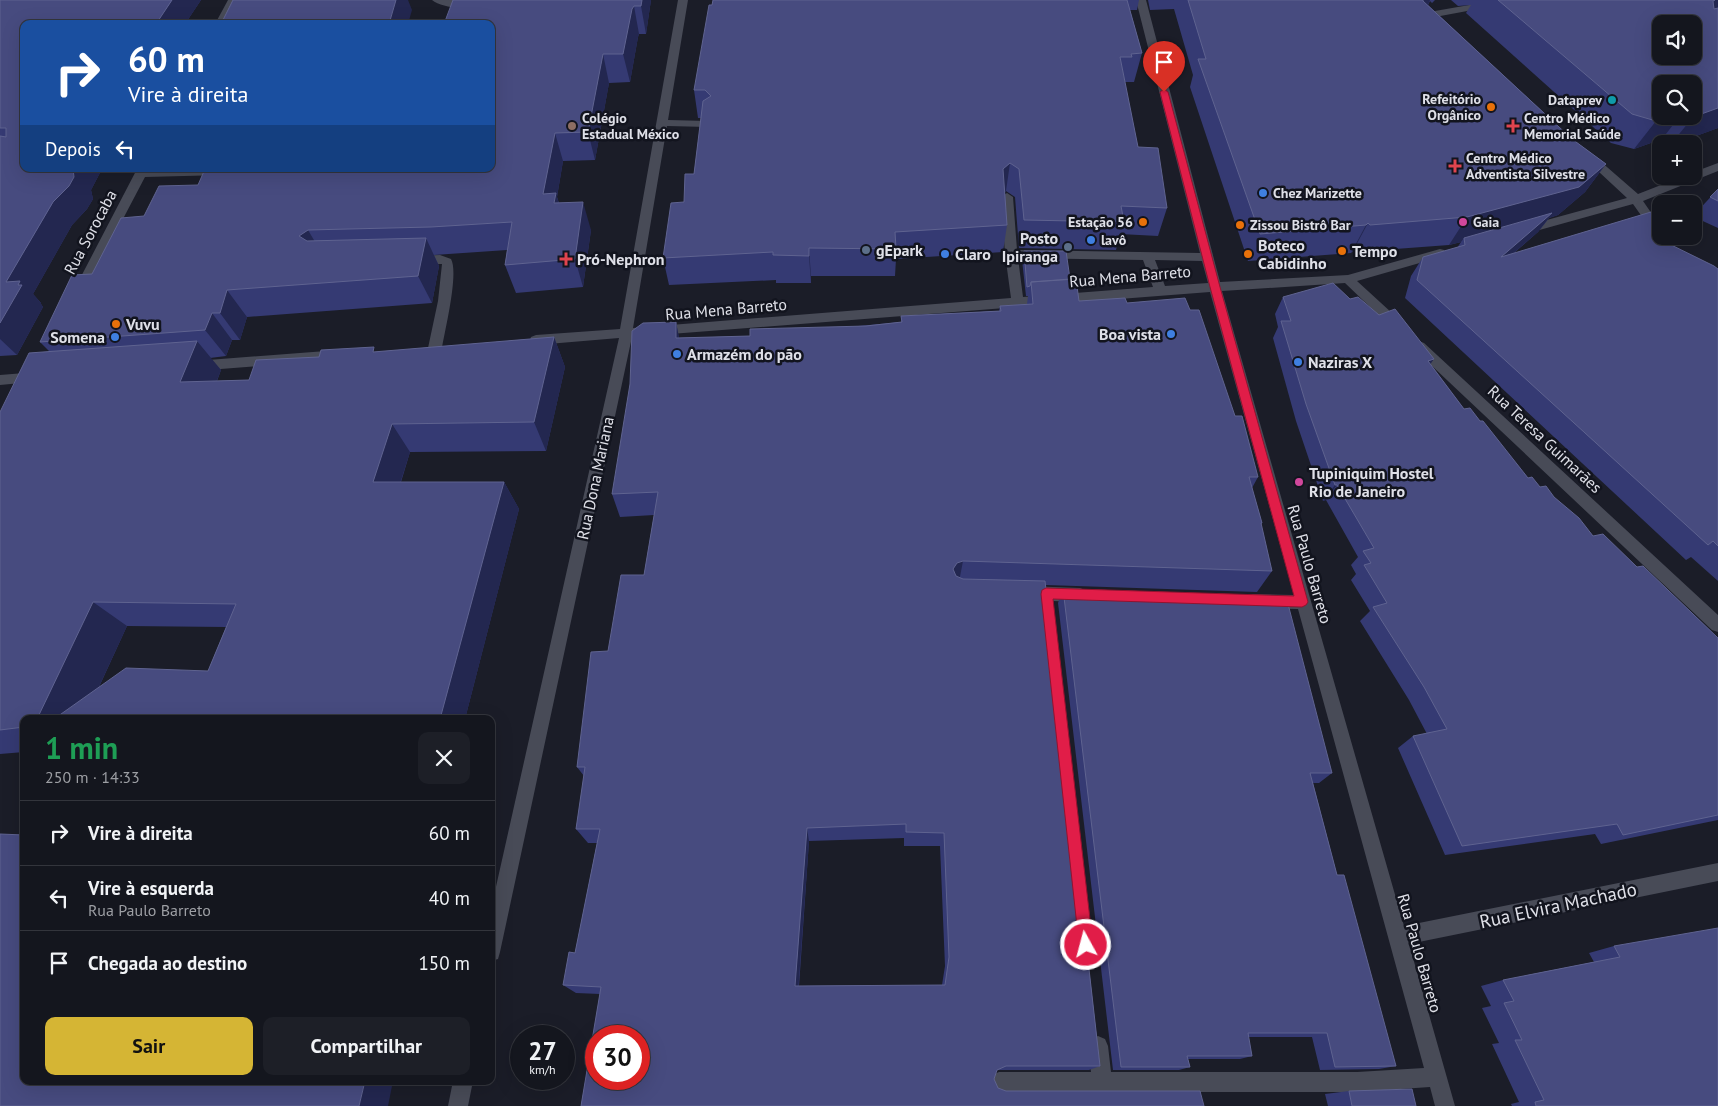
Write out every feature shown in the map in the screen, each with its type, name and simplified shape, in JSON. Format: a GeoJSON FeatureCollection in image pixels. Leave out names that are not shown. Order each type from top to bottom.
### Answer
{"type":"FeatureCollection","features":[{"type":"Feature","properties":{"kind":"street"},"geometry":{"type":"LineString","coordinates":[[222,20],[233,0]]}},
{"type":"Feature","properties":{"kind":"street"},"geometry":{"type":"LineString","coordinates":[[437,0],[449,4],[486,2]]}},
{"type":"Feature","properties":{"kind":"street","name":"Rua Dona Mariana"},"geometry":{"type":"LineString","coordinates":[[495,934],[626,334],[683,0]]}},
{"type":"Feature","properties":{"kind":"street","name":"Rua Paulo Barreto"},"geometry":{"type":"LineString","coordinates":[[1140,0],[1215,287],[1445,1106]]}},
{"type":"Feature","properties":{"kind":"street"},"geometry":{"type":"LineString","coordinates":[[1425,5],[1439,17],[1475,8]]}},
{"type":"Feature","properties":{"kind":"street"},"geometry":{"type":"LineString","coordinates":[[662,123],[708,124]]}},
{"type":"Feature","properties":{"kind":"street"},"geometry":{"type":"LineString","coordinates":[[1578,146],[1636,200],[1652,223]]}},
{"type":"Feature","properties":{"kind":"street"},"geometry":{"type":"LineString","coordinates":[[1511,234],[1636,200],[1718,167]]}},
{"type":"Feature","properties":{"kind":"street","name":"Rua Sorocaba"},"geometry":{"type":"LineString","coordinates":[[74,301],[141,172]]}},
{"type":"Feature","properties":{"kind":"street"},"geometry":{"type":"LineString","coordinates":[[1007,197],[1011,254],[1018,303]]}},
{"type":"Feature","properties":{"kind":"street","name":"Rua Mena Barreto"},"geometry":{"type":"LineString","coordinates":[[521,342],[1215,287],[1348,279],[1453,250]]}},
{"type":"Feature","properties":{"kind":"street"},"geometry":{"type":"LineString","coordinates":[[1011,254],[1207,257]]}},
{"type":"Feature","properties":{"kind":"street"},"geometry":{"type":"LineString","coordinates":[[1147,256],[1161,292]]}},
{"type":"Feature","properties":{"kind":"street"},"geometry":{"type":"LineString","coordinates":[[401,260],[440,259],[447,262],[444,301],[435,348]]}},
{"type":"Feature","properties":{"kind":"street","name":"Rua Teresa Guimarães"},"geometry":{"type":"LineString","coordinates":[[1348,279],[1718,625]]}},
{"type":"Feature","properties":{"kind":"street"},"geometry":{"type":"LineString","coordinates":[[180,367],[357,354]]}},
{"type":"Feature","properties":{"kind":"street"},"geometry":{"type":"LineString","coordinates":[[0,380],[36,373],[53,376]]}},
{"type":"Feature","properties":{"kind":"street"},"geometry":{"type":"LineString","coordinates":[[27,391],[36,373]]}},
{"type":"Feature","properties":{"kind":"street"},"geometry":{"type":"LineString","coordinates":[[1008,592],[1096,595]]}},
{"type":"Feature","properties":{"kind":"street"},"geometry":{"type":"LineString","coordinates":[[1046,594],[1049,613]]}},
{"type":"Feature","properties":{"kind":"street"},"geometry":{"type":"LineString","coordinates":[[1234,601],[1302,602]]}},
{"type":"Feature","properties":{"kind":"street","name":"Rua Elvira Machado"},"geometry":{"type":"LineString","coordinates":[[1398,938],[1718,872]]}},
{"type":"Feature","properties":{"kind":"street"},"geometry":{"type":"LineString","coordinates":[[1096,1033],[1102,1082]]}},
{"type":"Feature","properties":{"kind":"street"},"geometry":{"type":"LineString","coordinates":[[999,1082],[1357,1082],[1436,1077]]}},
{"type":"Feature","properties":{"kind":"street"},"geometry":{"type":"LineString","coordinates":[[458,1106],[462,1085]]}},
{"type":"Feature","properties":{"kind":"building"},"geometry":{"type":"Polygon","coordinates":[[[0,0],[172,0],[159,20],[20,20],[20,172],[73,172],[74,177],[69,186],[53,202],[6,282],[20,281],[18,285],[22,285],[0,323],[0,136],[6,137],[6,128],[0,128],[0,0]]]}},
{"type":"Feature","properties":{"kind":"building"},"geometry":{"type":"Polygon","coordinates":[[[233,0],[396,0],[390,20],[223,20],[233,0]]]}},
{"type":"Feature","properties":{"kind":"building"},"geometry":{"type":"Polygon","coordinates":[[[453,0],[642,0],[641,6],[634,6],[632,9],[623,54],[603,54],[588,132],[555,133],[543,194],[556,193],[554,203],[583,202],[575,259],[505,265],[512,222],[431,227],[308,230],[299,236],[307,241],[426,238],[418,276],[227,290],[220,313],[212,313],[205,330],[40,342],[72,275],[92,274],[121,218],[144,216],[159,186],[198,185],[204,172],[495,172],[495,20],[446,20],[453,0]]]}},
{"type":"Feature","properties":{"kind":"building"},"geometry":{"type":"Polygon","coordinates":[[[713,0],[1127,0],[1142,53],[1131,54],[1132,57],[1120,57],[1138,147],[1158,148],[1167,208],[1121,206],[1124,222],[1024,220],[1019,169],[1010,163],[1003,169],[1007,225],[895,232],[896,249],[809,248],[809,256],[773,255],[773,252],[663,258],[671,203],[684,202],[685,174],[694,174],[703,101],[711,96],[705,90],[694,90],[709,5],[712,5],[713,0]]]}},
{"type":"Feature","properties":{"kind":"building"},"geometry":{"type":"Polygon","coordinates":[[[1188,0],[1423,0],[1572,139],[1606,164],[1579,187],[1467,217],[1370,225],[1368,223],[1366,225],[1260,234],[1198,59],[1206,59],[1188,0]]]}},
{"type":"Feature","properties":{"kind":"building"},"geometry":{"type":"Polygon","coordinates":[[[1498,0],[1715,0],[1713,1],[1714,9],[1718,8],[1718,108],[1702,114],[1702,75],[1652,75],[1652,120],[1632,114],[1498,0]]]}},
{"type":"Feature","properties":{"kind":"building"},"geometry":{"type":"Polygon","coordinates":[[[1718,189],[1718,201],[1710,197],[1718,189]]]}},
{"type":"Feature","properties":{"kind":"building"},"geometry":{"type":"Polygon","coordinates":[[[1652,212],[1652,245],[1671,245],[1718,269],[1718,546],[1713,541],[1708,545],[1417,280],[1423,257],[1465,245],[1464,238],[1552,213],[1501,257],[1652,212]]]}},
{"type":"Feature","properties":{"kind":"building"},"geometry":{"type":"Polygon","coordinates":[[[1024,251],[1066,251],[1070,279],[1031,282],[1030,286],[1027,287],[1024,251]]]}},
{"type":"Feature","properties":{"kind":"building"},"geometry":{"type":"Polygon","coordinates":[[[1076,279],[1079,301],[1125,298],[1127,303],[1185,298],[1190,310],[1199,310],[1235,416],[1242,416],[1258,477],[1249,477],[1262,523],[1272,571],[963,561],[957,563],[953,569],[956,576],[963,579],[1045,581],[1100,1066],[1006,1066],[997,1070],[994,1079],[998,1088],[1006,1091],[1200,1091],[1204,1106],[581,1106],[585,1082],[585,1090],[650,1090],[650,1025],[595,1025],[601,987],[563,985],[569,952],[575,953],[600,829],[576,829],[585,767],[577,767],[591,652],[608,651],[621,575],[644,575],[658,492],[612,494],[630,384],[632,331],[643,323],[676,322],[676,338],[750,336],[750,329],[866,326],[902,322],[901,316],[1001,311],[1000,306],[1033,304],[1031,282],[1076,279]],[[906,824],[807,828],[795,986],[945,985],[949,957],[944,833],[906,832],[906,824]]]}},
{"type":"Feature","properties":{"kind":"building"},"geometry":{"type":"Polygon","coordinates":[[[1333,283],[1350,299],[1358,297],[1379,315],[1395,309],[1434,359],[1428,361],[1464,409],[1470,408],[1480,421],[1483,421],[1528,478],[1532,477],[1540,487],[1546,486],[1554,497],[1579,518],[1593,536],[1603,534],[1637,567],[1643,566],[1718,638],[1718,815],[1623,835],[1617,824],[1462,846],[1413,736],[1447,729],[1424,687],[1373,607],[1387,603],[1364,565],[1371,563],[1363,551],[1374,548],[1337,485],[1335,485],[1306,404],[1281,321],[1291,321],[1283,297],[1333,283]]]}},
{"type":"Feature","properties":{"kind":"building"},"geometry":{"type":"Polygon","coordinates":[[[554,337],[534,422],[392,424],[373,482],[504,482],[441,715],[60,715],[126,668],[208,671],[236,604],[93,602],[39,715],[20,715],[20,728],[0,730],[0,412],[29,353],[197,341],[180,382],[249,380],[256,360],[319,357],[321,350],[374,347],[373,352],[554,337]]]}},
{"type":"Feature","properties":{"kind":"building"},"geometry":{"type":"Polygon","coordinates":[[[1063,589],[1271,596],[1273,604],[1288,604],[1332,773],[1310,773],[1337,875],[1344,875],[1396,1066],[1335,1067],[1327,1033],[1248,1033],[1252,1056],[1187,1056],[1190,1067],[1121,1067],[1063,589]]]}},
{"type":"Feature","properties":{"kind":"building"},"geometry":{"type":"Polygon","coordinates":[[[0,834],[20,835],[20,1085],[364,1085],[359,1106],[0,1106],[0,834]]]}},
{"type":"Feature","properties":{"kind":"building"},"geometry":{"type":"Polygon","coordinates":[[[1718,928],[1718,1106],[1536,1106],[1535,1102],[1544,1100],[1515,1040],[1522,1040],[1504,1003],[1514,1001],[1503,980],[1620,957],[1614,946],[1718,928]]]}},
{"type":"Feature","properties":{"kind":"building"},"geometry":{"type":"Polygon","coordinates":[[[1412,1089],[1416,1106],[1352,1106],[1349,1091],[1412,1089]]]}},
{"type":"Feature","properties":{"kind":"place","name":"Dataprev"},"geometry":{"type":"Point","coordinates":[1612,100]}},
{"type":"Feature","properties":{"kind":"place","name":"Refeitório Orgânico"},"geometry":{"type":"Point","coordinates":[1491,107]}},
{"type":"Feature","properties":{"kind":"place","name":"Colégio Estadual México"},"geometry":{"type":"Point","coordinates":[572,126]}},
{"type":"Feature","properties":{"kind":"place","name":"Centro Médico Memorial Saúde"},"geometry":{"type":"Point","coordinates":[1513,126]}},
{"type":"Feature","properties":{"kind":"place","name":"Centro Médico Adventista Silvestre"},"geometry":{"type":"Point","coordinates":[1455,166]}},
{"type":"Feature","properties":{"kind":"place","name":"Chez Marizette"},"geometry":{"type":"Point","coordinates":[1263,193]}},
{"type":"Feature","properties":{"kind":"place","name":"Estação 56"},"geometry":{"type":"Point","coordinates":[1143,222]}},
{"type":"Feature","properties":{"kind":"place","name":"Gaia"},"geometry":{"type":"Point","coordinates":[1463,222]}},
{"type":"Feature","properties":{"kind":"place","name":"Zissou Bistrô Bar"},"geometry":{"type":"Point","coordinates":[1240,225]}},
{"type":"Feature","properties":{"kind":"place","name":"lavô"},"geometry":{"type":"Point","coordinates":[1091,240]}},
{"type":"Feature","properties":{"kind":"place","name":"Posto Ipiranga"},"geometry":{"type":"Point","coordinates":[1068,247]}},
{"type":"Feature","properties":{"kind":"place","name":"gEpark"},"geometry":{"type":"Point","coordinates":[866,250]}},
{"type":"Feature","properties":{"kind":"place","name":"Tempo"},"geometry":{"type":"Point","coordinates":[1342,251]}},
{"type":"Feature","properties":{"kind":"place","name":"Claro"},"geometry":{"type":"Point","coordinates":[945,254]}},
{"type":"Feature","properties":{"kind":"place","name":"Boteco Cabidinho"},"geometry":{"type":"Point","coordinates":[1248,254]}},
{"type":"Feature","properties":{"kind":"place","name":"Pró-Nephron"},"geometry":{"type":"Point","coordinates":[566,259]}},
{"type":"Feature","properties":{"kind":"place","name":"Vuvu"},"geometry":{"type":"Point","coordinates":[116,324]}},
{"type":"Feature","properties":{"kind":"place","name":"Boa vista"},"geometry":{"type":"Point","coordinates":[1171,334]}},
{"type":"Feature","properties":{"kind":"place","name":"Somena"},"geometry":{"type":"Point","coordinates":[115,337]}},
{"type":"Feature","properties":{"kind":"place","name":"Armazém do pão"},"geometry":{"type":"Point","coordinates":[677,354]}},
{"type":"Feature","properties":{"kind":"place","name":"Naziras X"},"geometry":{"type":"Point","coordinates":[1298,362]}},
{"type":"Feature","properties":{"kind":"place","name":"Tupiniquim Hostel Rio de Janeiro"},"geometry":{"type":"Point","coordinates":[1299,482]}},
{"type":"Feature","properties":{"kind":"route"},"geometry":{"type":"LineString","coordinates":[[1086,945],[1046,594],[1302,602],[1215,287],[1164,92]]}}]}
